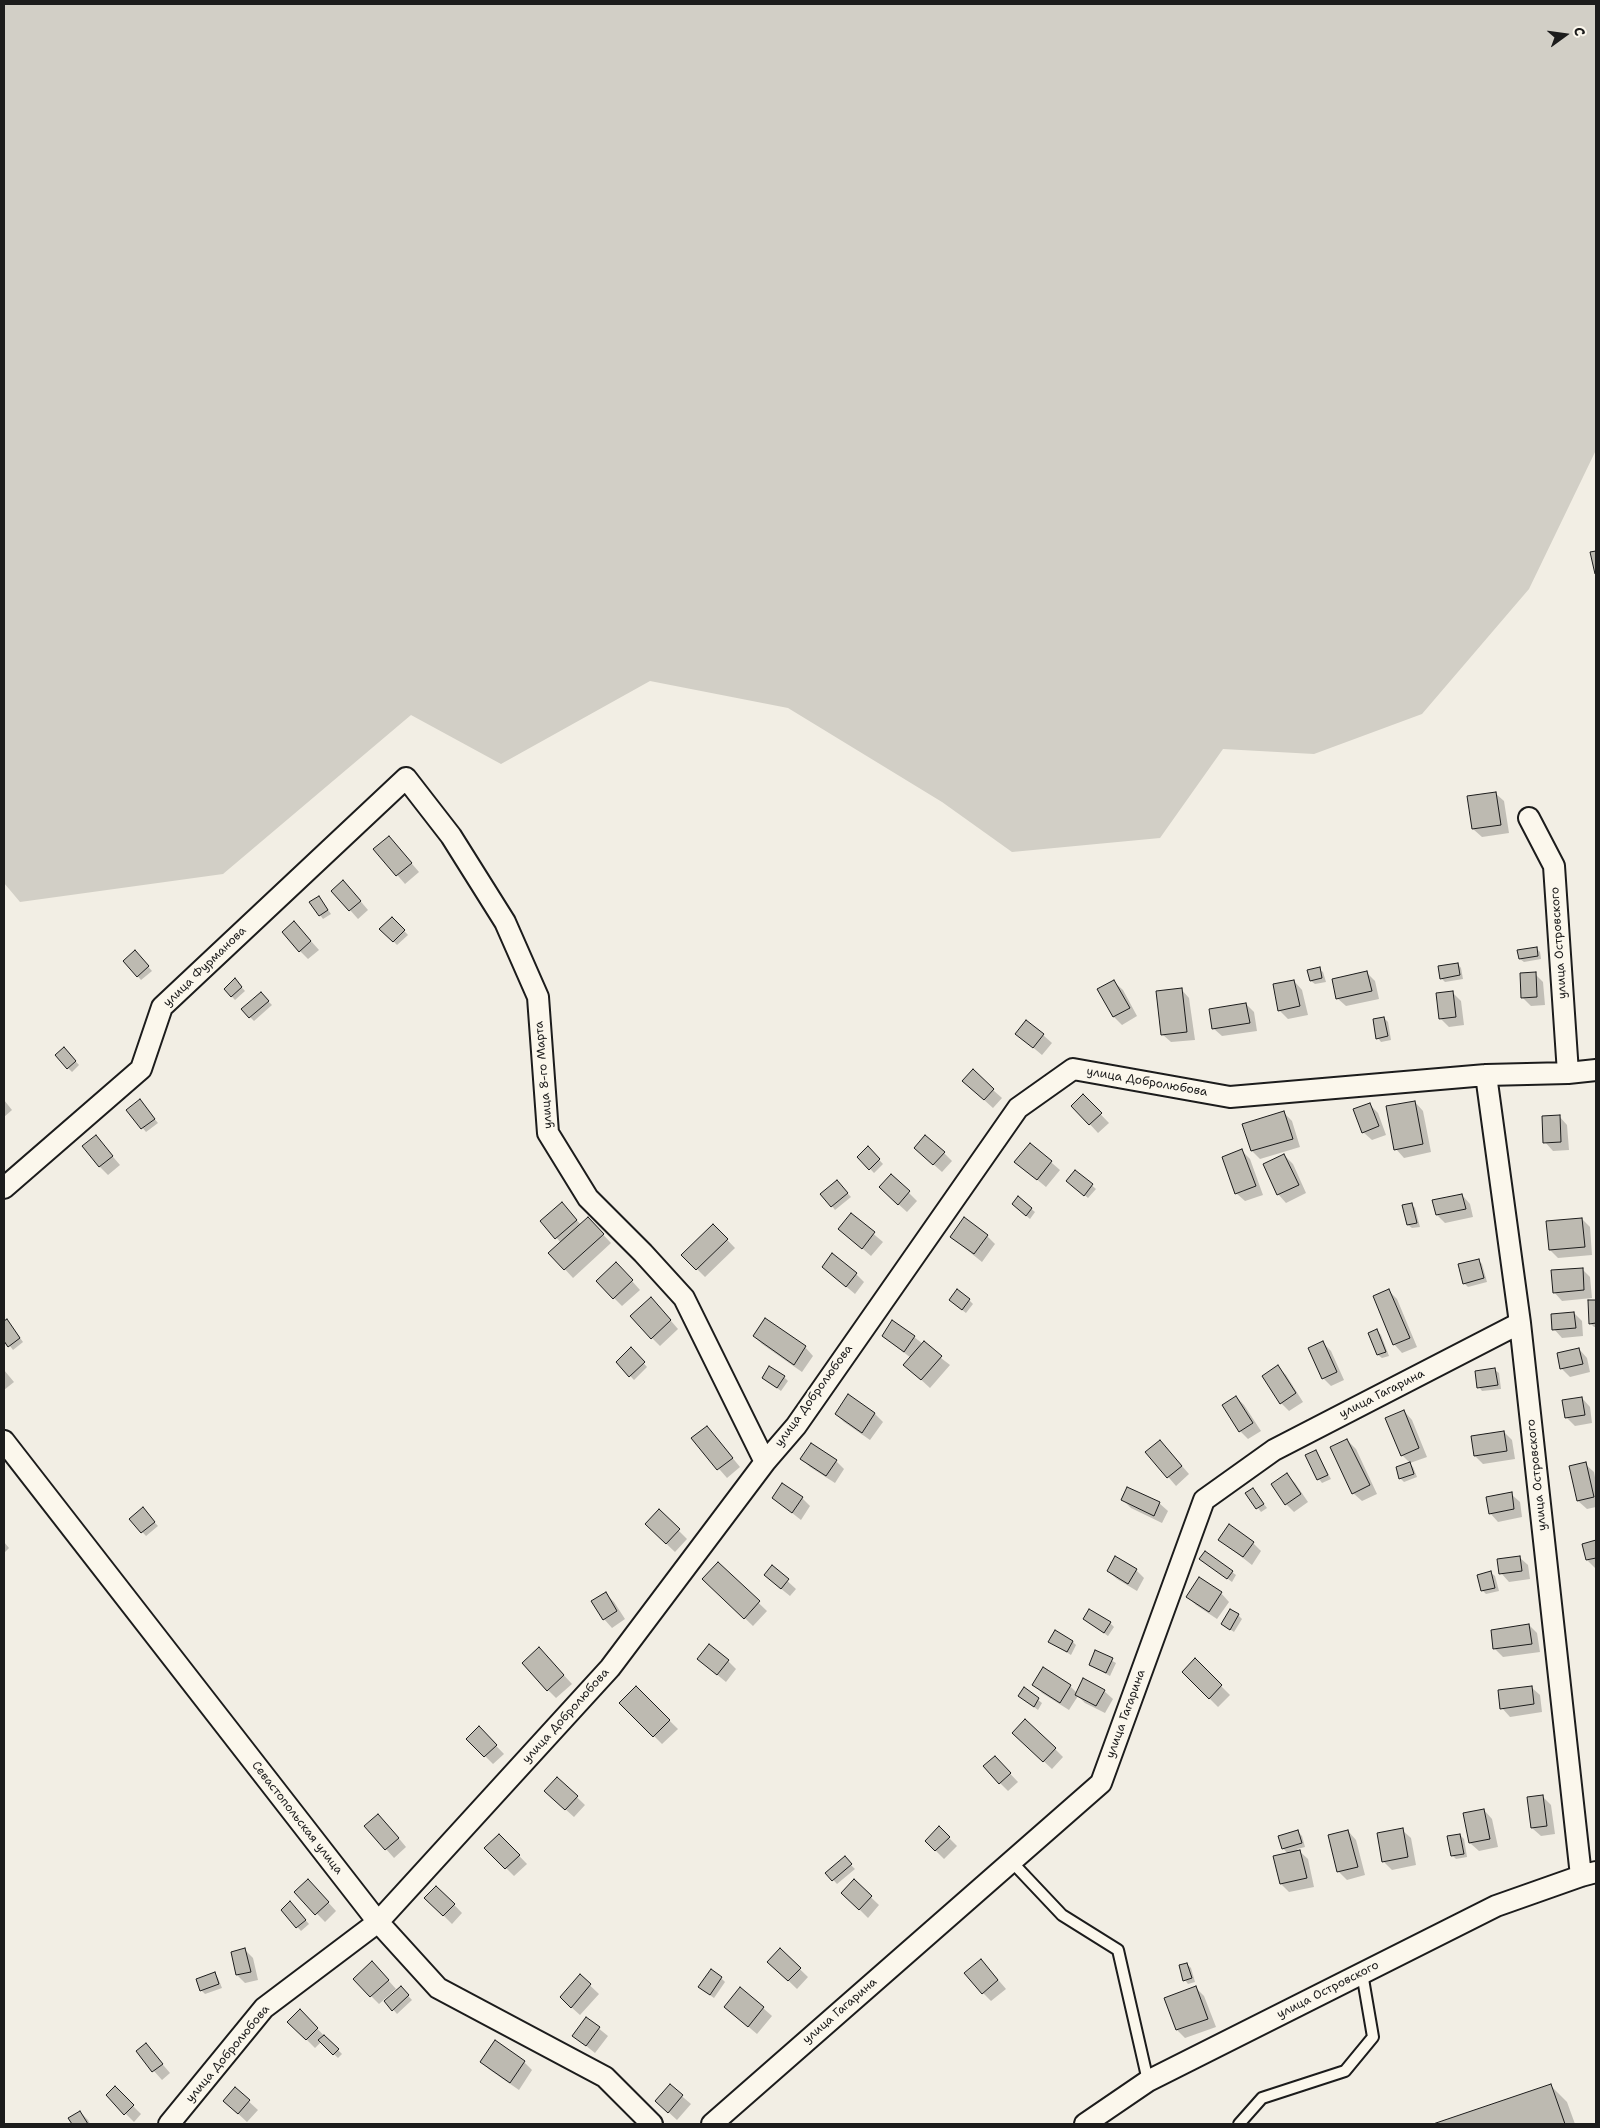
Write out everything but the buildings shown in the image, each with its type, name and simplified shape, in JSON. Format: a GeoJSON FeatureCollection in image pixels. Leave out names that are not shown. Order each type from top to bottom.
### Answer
{"type":"FeatureCollection","features":[{"type":"Feature","properties":{"kind":"street","name":"улица Фурманова"},"geometry":{"type":"LineString","coordinates":[[4,1188],[141,1069],[162,1007],[406,778]]}},
{"type":"Feature","properties":{"kind":"street","name":"улица 8-го Марта"},"geometry":{"type":"LineString","coordinates":[[406,778],[451,836],[506,922],[538,997],[548,1133],[588,1198],[643,1253],[684,1298],[765,1462]]}},
{"type":"Feature","properties":{"kind":"street","name":"улица Островского"},"geometry":{"type":"LineString","coordinates":[[1529,818],[1554,866],[1568,1073]]}},
{"type":"Feature","properties":{"kind":"street","name":"улица Добролюбова"},"geometry":{"type":"LineString","coordinates":[[169,2124],[264,2008],[378,1922],[610,1668],[765,1462],[796,1426],[1018,1108],[1073,1069],[1230,1097],[1486,1075],[1568,1073],[1596,1070]]}},
{"type":"Feature","properties":{"kind":"street","name":"улица Островского"},"geometry":{"type":"LineString","coordinates":[[1085,2124],[1148,2081],[1496,1906],[1588,1874],[1520,1322],[1486,1075]]}},
{"type":"Feature","properties":{"kind":"street","name":"улица Гагарина"},"geometry":{"type":"LineString","coordinates":[[712,2124],[1101,1783],[1204,1500],[1274,1450],[1520,1322]]}},
{"type":"Feature","properties":{"kind":"street","name":"Севастопольская улица"},"geometry":{"type":"LineString","coordinates":[[4,1441],[378,1922],[438,1988],[605,2077],[652,2124]]}},
{"type":"Feature","properties":{"kind":"lane"},"geometry":{"type":"LineString","coordinates":[[1011,1861],[1062,1915],[1118,1950],[1148,2081]]}},
{"type":"Feature","properties":{"kind":"lane"},"geometry":{"type":"LineString","coordinates":[[1239,2124],[1262,2098],[1345,2071],[1373,2037],[1362,1974]]}},
{"type":"Feature","properties":{"kind":"shaded area"},"geometry":{"type":"Polygon","coordinates":[[[4,4],[1596,4],[1596,450],[1529,589],[1422,714],[1314,754],[1223,749],[1160,838],[1012,852],[942,802],[788,708],[650,681],[501,764],[411,715],[223,874],[20,902],[4,883],[4,4]]]}}]}
